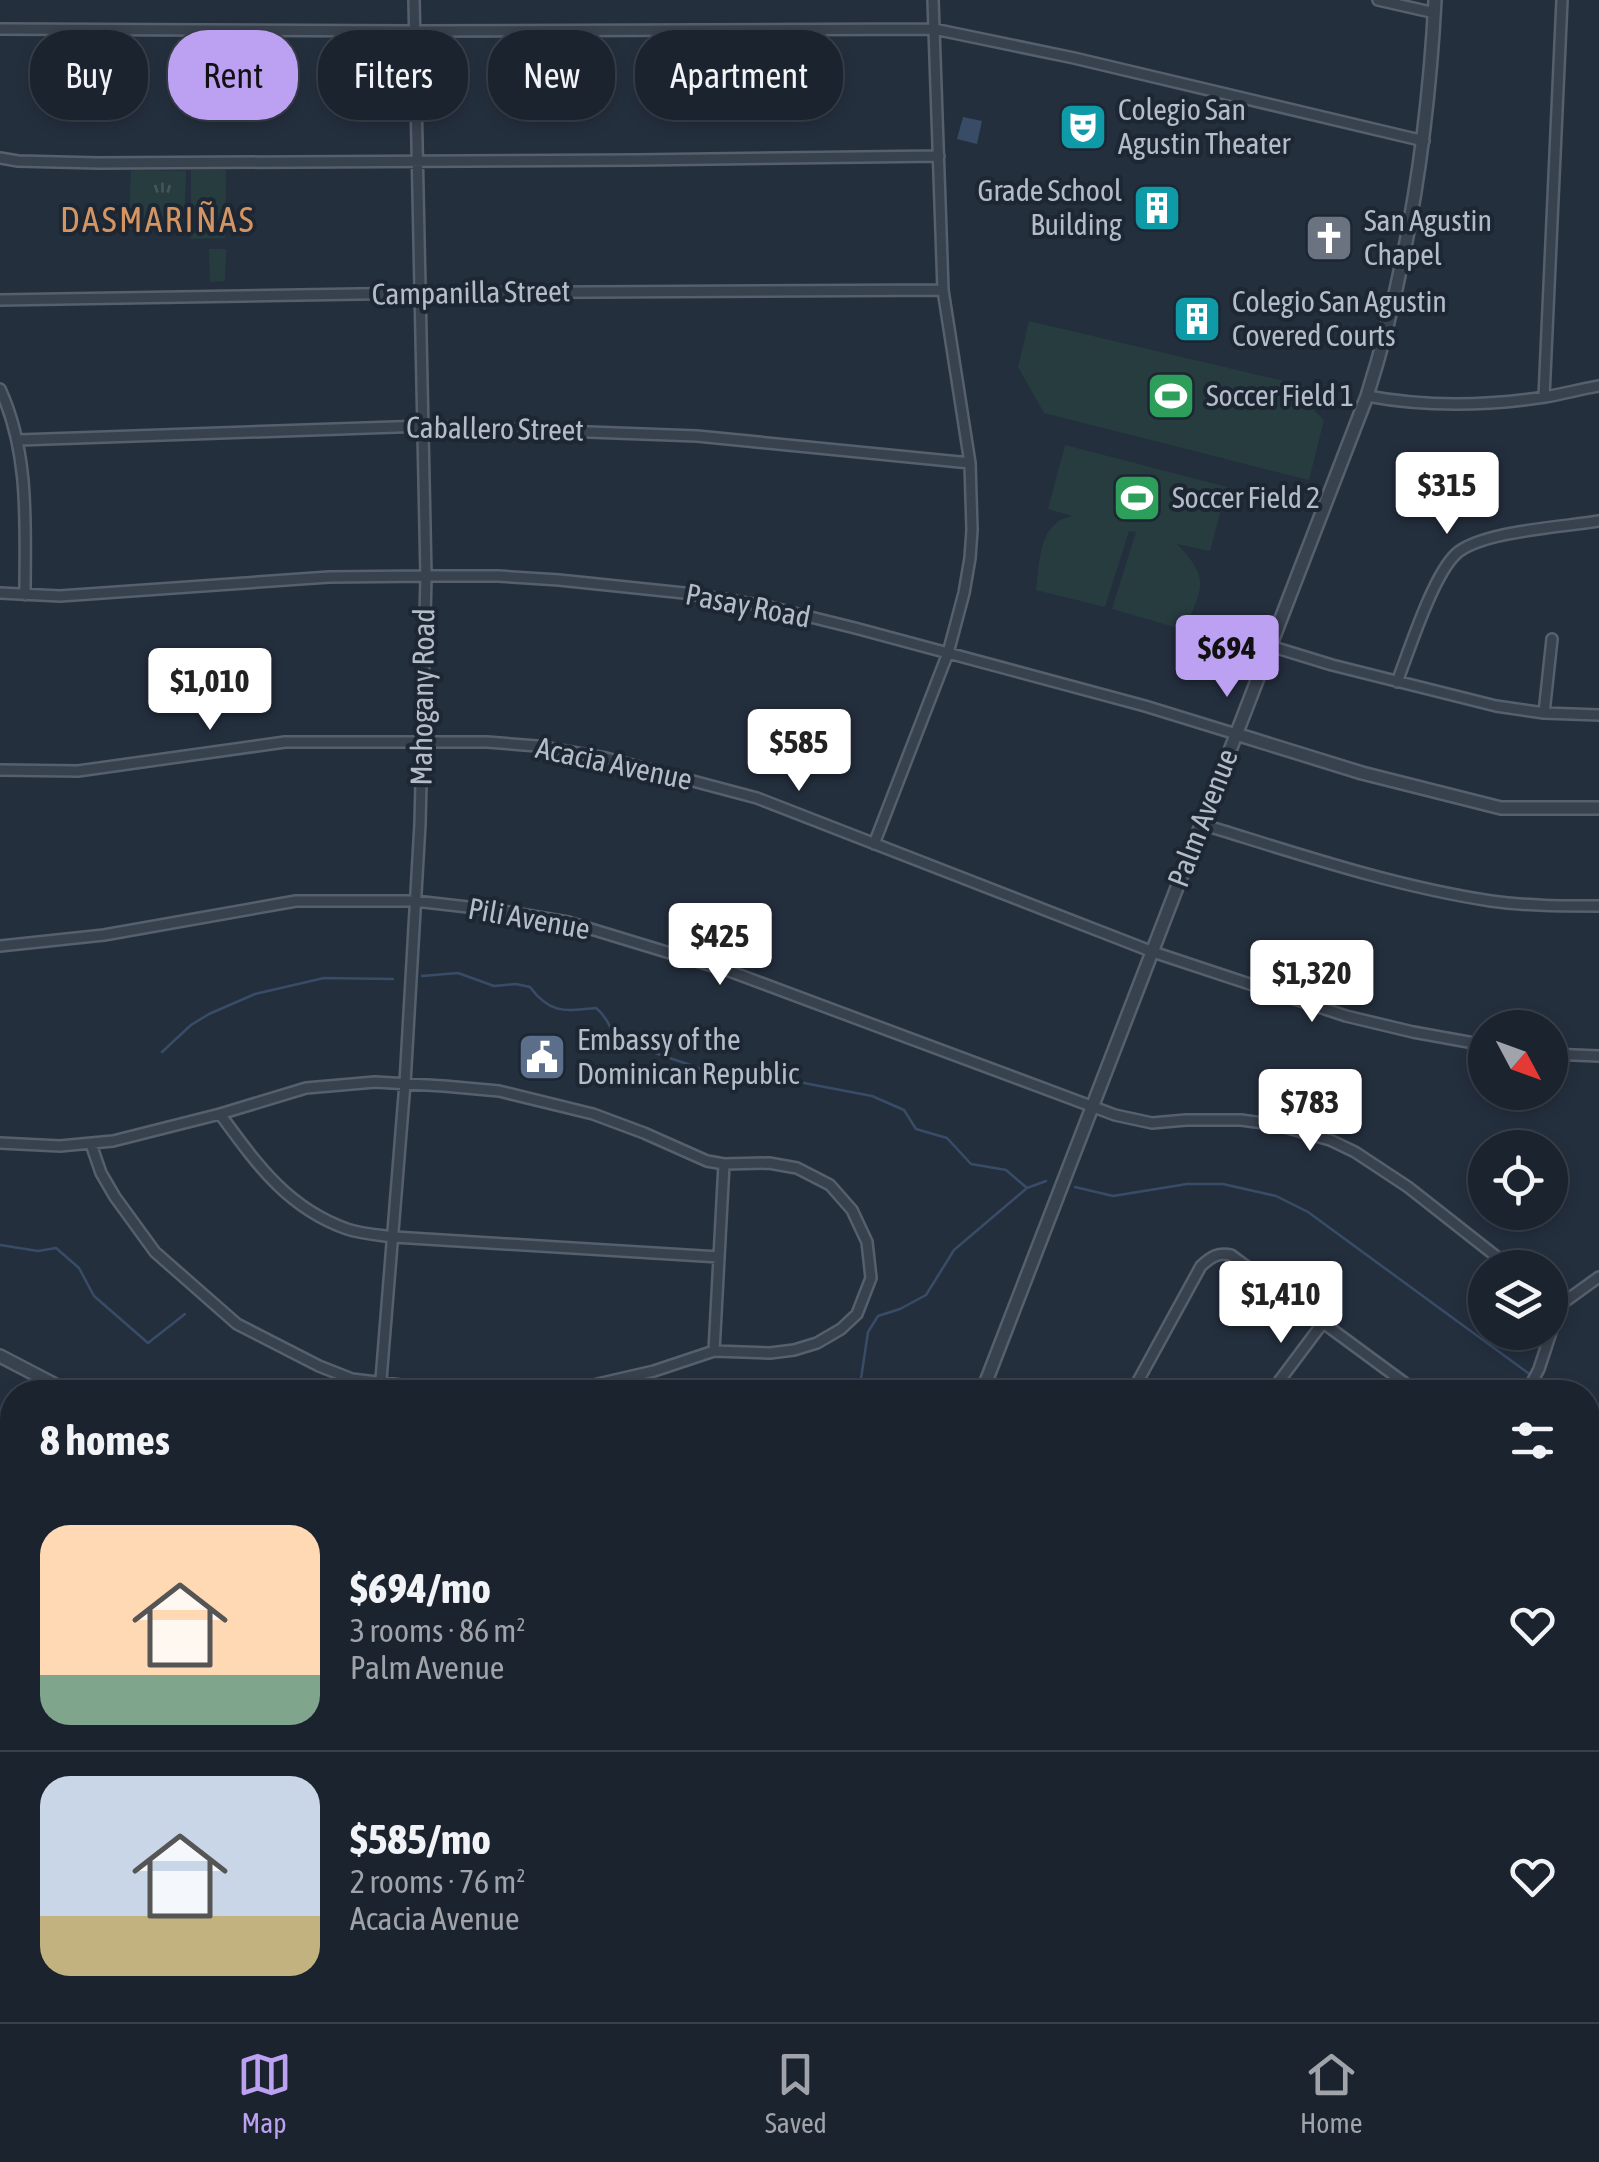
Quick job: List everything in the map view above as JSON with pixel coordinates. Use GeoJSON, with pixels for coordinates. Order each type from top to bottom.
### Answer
{"type":"FeatureCollection","features":[{"type":"Feature","properties":{"kind":"street","name":"Mahogany Road"},"geometry":{"type":"LineString","coordinates":[[414,0],[415,30]]}},
{"type":"Feature","properties":{"kind":"street"},"geometry":{"type":"LineString","coordinates":[[874,844],[948,654],[964,593],[972,530],[970,463],[943,290],[933,0]]}},
{"type":"Feature","properties":{"kind":"street"},"geometry":{"type":"LineString","coordinates":[[1378,0],[1435,7]]}},
{"type":"Feature","properties":{"kind":"street"},"geometry":{"type":"LineString","coordinates":[[1544,397],[1562,0]]}},
{"type":"Feature","properties":{"kind":"street","name":"Palm Avenue"},"geometry":{"type":"LineString","coordinates":[[990,1380],[1091,1106],[1367,396],[1409,236],[1424,141],[1435,7]]}},
{"type":"Feature","properties":{"kind":"street"},"geometry":{"type":"LineString","coordinates":[[0,29],[318,31]]}},
{"type":"Feature","properties":{"kind":"street"},"geometry":{"type":"LineString","coordinates":[[468,31],[934,29],[1424,141]]}},
{"type":"Feature","properties":{"kind":"street","name":"Mahogany Road"},"geometry":{"type":"LineString","coordinates":[[381,1380],[406,1084],[420,824],[426,576],[417,120]]}},
{"type":"Feature","properties":{"kind":"street"},"geometry":{"type":"LineString","coordinates":[[0,158],[18,162],[98,163],[939,156]]}},
{"type":"Feature","properties":{"kind":"street","name":"Campanilla Street"},"geometry":{"type":"LineString","coordinates":[[0,300],[943,290]]}},
{"type":"Feature","properties":{"kind":"street"},"geometry":{"type":"LineString","coordinates":[[1367,396],[1432,405],[1544,397],[1599,386]]}},
{"type":"Feature","properties":{"kind":"street"},"geometry":{"type":"LineString","coordinates":[[0,390],[19,440],[24,490],[25,595]]}},
{"type":"Feature","properties":{"kind":"street","name":"Caballero Street"},"geometry":{"type":"LineString","coordinates":[[19,440],[424,426],[697,436],[970,463]]}},
{"type":"Feature","properties":{"kind":"street"},"geometry":{"type":"LineString","coordinates":[[1397,682],[1439,577],[1456,554],[1474,542],[1599,522]]}},
{"type":"Feature","properties":{"kind":"street","name":"Pasay Road"},"geometry":{"type":"LineString","coordinates":[[0,593],[118,594],[344,576],[559,580],[684,593],[766,606],[1145,706],[1362,773],[1474,800],[1510,807],[1599,808]]}},
{"type":"Feature","properties":{"kind":"street"},"geometry":{"type":"LineString","coordinates":[[1544,713],[1552,640]]}},
{"type":"Feature","properties":{"kind":"street"},"geometry":{"type":"LineString","coordinates":[[1270,646],[1496,706],[1599,715]]}},
{"type":"Feature","properties":{"kind":"street","name":"Acacia Avenue"},"geometry":{"type":"LineString","coordinates":[[0,770],[78,772],[285,742],[420,741],[538,746],[606,758],[757,798],[1152,952],[1346,1016],[1468,1042]]}},
{"type":"Feature","properties":{"kind":"street"},"geometry":{"type":"LineString","coordinates":[[1200,824],[1432,890],[1494,902],[1599,906]]}},
{"type":"Feature","properties":{"kind":"street","name":"Pili Avenue"},"geometry":{"type":"LineString","coordinates":[[0,946],[104,934],[296,900],[415,900],[568,922],[748,978],[1142,1122],[1241,1120],[1330,1140],[1408,1188],[1488,1250]]}},
{"type":"Feature","properties":{"kind":"street"},"geometry":{"type":"LineString","coordinates":[[1568,1055],[1599,1056]]}},
{"type":"Feature","properties":{"kind":"street"},"geometry":{"type":"LineString","coordinates":[[0,1143],[91,1144],[220,1114],[306,1088],[375,1082],[406,1084],[499,1091],[553,1103],[644,1132],[707,1161],[797,1168],[818,1177],[843,1198],[867,1242],[871,1278],[857,1314],[841,1329],[794,1350],[714,1350],[615,1380]]}},
{"type":"Feature","properties":{"kind":"street"},"geometry":{"type":"LineString","coordinates":[[220,1114],[258,1166],[297,1203],[350,1230],[394,1237],[719,1257]]}},
{"type":"Feature","properties":{"kind":"street"},"geometry":{"type":"LineString","coordinates":[[91,1144],[115,1197],[155,1252],[237,1324],[355,1380]]}},
{"type":"Feature","properties":{"kind":"street"},"geometry":{"type":"LineString","coordinates":[[714,1350],[724,1164]]}},
{"type":"Feature","properties":{"kind":"street"},"geometry":{"type":"LineString","coordinates":[[1139,1380],[1201,1266],[1212,1256],[1224,1253],[1399,1380]]}},
{"type":"Feature","properties":{"kind":"street"},"geometry":{"type":"LineString","coordinates":[[1568,1299],[1599,1277]]}},
{"type":"Feature","properties":{"kind":"street"},"geometry":{"type":"LineString","coordinates":[[1280,1380],[1322,1324]]}},
{"type":"Feature","properties":{"kind":"street"},"geometry":{"type":"LineString","coordinates":[[1534,1380],[1545,1350]]}},
{"type":"Feature","properties":{"kind":"street"},"geometry":{"type":"LineString","coordinates":[[0,1356],[46,1380]]}},
{"type":"Feature","properties":{"kind":"green space"},"geometry":{"type":"Polygon","coordinates":[[[131,170],[186,171],[184,227],[129,229],[131,170]]]}},
{"type":"Feature","properties":{"kind":"green space"},"geometry":{"type":"Polygon","coordinates":[[[191,170],[226,170],[225,238],[191,239],[191,170]]]}},
{"type":"Feature","properties":{"kind":"green space"},"geometry":{"type":"Polygon","coordinates":[[[209,249],[226,249],[225,281],[210,282],[209,249]]]}},
{"type":"Feature","properties":{"kind":"green space","name":"Soccer Field 1"},"geometry":{"type":"Polygon","coordinates":[[[1029,321],[1305,386],[1310,406],[1324,420],[1309,480],[1044,413],[1018,367],[1029,321]]]}},
{"type":"Feature","properties":{"kind":"green space"},"geometry":{"type":"Polygon","coordinates":[[[1065,445],[1227,487],[1210,551],[1177,544],[1195,567],[1200,585],[1185,630],[1112,609],[1136,532],[1129,531],[1105,607],[1036,590],[1047,535],[1053,526],[1072,516],[1048,509],[1065,445]]]}},
{"type":"Feature","properties":{"kind":"water"},"geometry":{"type":"Polygon","coordinates":[[[963,117],[982,121],[977,144],[957,139],[963,117]]]}},
{"type":"Feature","properties":{"kind":"waterway"},"geometry":{"type":"LineString","coordinates":[[422,976],[458,973],[494,986],[530,987],[544,1002],[558,1009],[596,1008],[620,1042],[642,1038],[650,1041],[655,1053],[722,1079],[783,1079],[872,1096],[904,1110],[916,1129],[947,1138],[971,1164],[1006,1170],[1027,1188]]}},
{"type":"Feature","properties":{"kind":"waterway"},"geometry":{"type":"LineString","coordinates":[[162,1052],[191,1025],[255,994],[324,978],[393,979]]}},
{"type":"Feature","properties":{"kind":"waterway"},"geometry":{"type":"LineString","coordinates":[[861,1380],[868,1332],[878,1316],[926,1295],[954,1250],[1027,1188],[1046,1181]]}},
{"type":"Feature","properties":{"kind":"waterway"},"geometry":{"type":"LineString","coordinates":[[1075,1187],[1113,1196],[1187,1184],[1223,1184],[1276,1196],[1308,1212],[1528,1373]]}},
{"type":"Feature","properties":{"kind":"waterway"},"geometry":{"type":"LineString","coordinates":[[0,1245],[38,1251],[56,1248],[79,1268],[94,1296],[148,1343],[185,1314]]}},
{"type":"Feature","properties":{"kind":"place","name":"Colegio San Agustin Theater"},"geometry":{"type":"Point","coordinates":[1083,127]}},
{"type":"Feature","properties":{"kind":"place","name":"Grade School Building"},"geometry":{"type":"Point","coordinates":[1157,208]}},
{"type":"Feature","properties":{"kind":"place","name":"San Agustin Chapel"},"geometry":{"type":"Point","coordinates":[1329,238]}},
{"type":"Feature","properties":{"kind":"place","name":"Colegio San Agustin Covered Courts"},"geometry":{"type":"Point","coordinates":[1197,319]}},
{"type":"Feature","properties":{"kind":"place","name":"Soccer Field 1"},"geometry":{"type":"Point","coordinates":[1171,396]}},
{"type":"Feature","properties":{"kind":"place","name":"Soccer Field 2"},"geometry":{"type":"Point","coordinates":[1137,498]}},
{"type":"Feature","properties":{"kind":"place","name":"Embassy of the Dominican Republic"},"geometry":{"type":"Point","coordinates":[542,1057]}},
{"type":"Feature","properties":{"kind":"district","name":"DASMARIÑAS"},"geometry":{"type":"Point","coordinates":[158,220]}}]}
